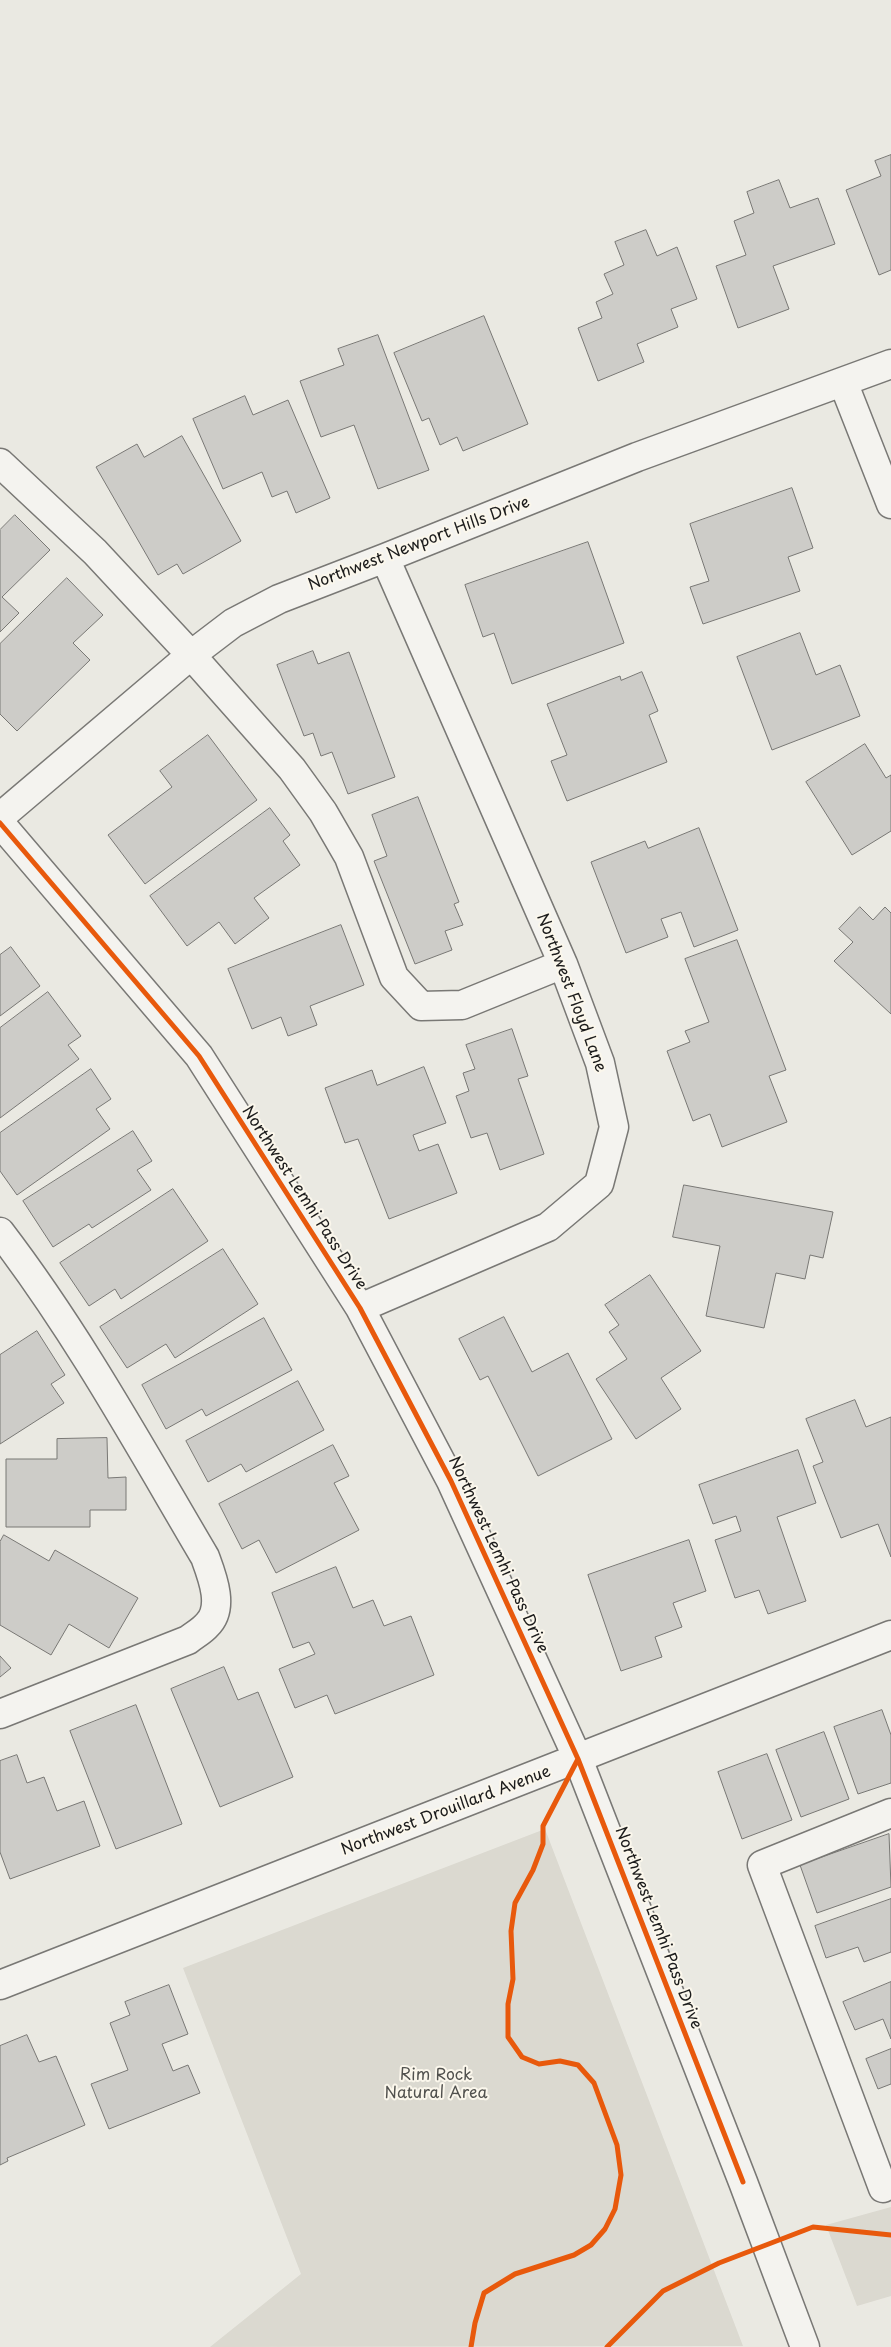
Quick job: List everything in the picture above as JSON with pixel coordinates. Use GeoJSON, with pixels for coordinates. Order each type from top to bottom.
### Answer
{"type":"FeatureCollection","features":[{"type":"Feature","properties":{"kind":"street","name":"Northwest Newport Hills Drive"},"geometry":{"type":"LineString","coordinates":[[0,817],[191,655],[233,623],[279,599],[637,457],[891,364]]}},
{"type":"Feature","properties":{"kind":"street"},"geometry":{"type":"LineString","coordinates":[[843,382],[891,504]]}},
{"type":"Feature","properties":{"kind":"street"},"geometry":{"type":"LineString","coordinates":[[0,463],[95,552],[191,655],[292,769],[323,812],[349,857],[394,977],[421,1006],[462,1005],[562,964]]}},
{"type":"Feature","properties":{"kind":"street","name":"Northwest Floyd Lane"},"geometry":{"type":"LineString","coordinates":[[360,1308],[548,1227],[599,1184],[614,1127],[600,1063],[562,964],[385,558]]}},
{"type":"Feature","properties":{"kind":"street","name":"Northwest Lemhi Pass Drive"},"geometry":{"type":"LineString","coordinates":[[0,823],[199,1056],[360,1308],[451,1481],[578,1759],[744,2182],[805,2347]]}},
{"type":"Feature","properties":{"kind":"street"},"geometry":{"type":"LineString","coordinates":[[0,1232],[22,1261],[117,1407],[200,1549],[213,1580],[216,1603],[209,1624],[188,1640],[0,1714]]}},
{"type":"Feature","properties":{"kind":"street","name":"Northwest Drouillard Avenue"},"geometry":{"type":"LineString","coordinates":[[0,1984],[891,1635]]}},
{"type":"Feature","properties":{"kind":"street"},"geometry":{"type":"LineString","coordinates":[[883,2188],[762,1865],[891,1813]]}},
{"type":"Feature","properties":{"kind":"green space","name":"Rim Rock Natural Area"},"geometry":{"type":"Polygon","coordinates":[[[545,1829],[743,2346],[210,2347],[301,2274],[183,1968],[545,1829]]]}},
{"type":"Feature","properties":{"kind":"green space"},"geometry":{"type":"Polygon","coordinates":[[[891,2207],[891,2296],[857,2306],[826,2225],[891,2207]]]}},
{"type":"Feature","properties":{"kind":"building"},"geometry":{"type":"Polygon","coordinates":[[[891,155],[891,270],[879,275],[846,190],[881,176],[875,161],[891,155]]]}},
{"type":"Feature","properties":{"kind":"building"},"geometry":{"type":"Polygon","coordinates":[[[779,180],[790,208],[818,198],[835,244],[773,266],[789,309],[738,328],[716,266],[746,255],[734,221],[754,213],[747,192],[779,180]]]}},
{"type":"Feature","properties":{"kind":"building"},"geometry":{"type":"Polygon","coordinates":[[[646,230],[657,256],[677,247],[697,299],[671,309],[678,327],[637,344],[644,362],[598,381],[578,328],[602,318],[596,302],[613,294],[604,274],[624,265],[615,242],[646,230]]]}},
{"type":"Feature","properties":{"kind":"building"},"geometry":{"type":"Polygon","coordinates":[[[484,316],[528,424],[463,451],[457,437],[440,445],[429,418],[422,421],[394,353],[484,316]]]}},
{"type":"Feature","properties":{"kind":"building"},"geometry":{"type":"Polygon","coordinates":[[[378,335],[429,470],[378,489],[354,425],[321,437],[300,381],[344,365],[338,349],[378,335]]]}},
{"type":"Feature","properties":{"kind":"building"},"geometry":{"type":"Polygon","coordinates":[[[245,396],[253,415],[288,400],[330,498],[296,513],[287,491],[272,497],[262,472],[223,489],[193,419],[245,396]]]}},
{"type":"Feature","properties":{"kind":"building"},"geometry":{"type":"Polygon","coordinates":[[[182,436],[241,541],[183,574],[177,564],[158,575],[96,467],[137,444],[144,457],[182,436]]]}},
{"type":"Feature","properties":{"kind":"building"},"geometry":{"type":"Polygon","coordinates":[[[792,488],[813,548],[788,557],[800,591],[703,624],[690,587],[709,581],[690,524],[792,488]]]}},
{"type":"Feature","properties":{"kind":"building"},"geometry":{"type":"Polygon","coordinates":[[[15,515],[50,550],[2,597],[19,613],[0,632],[0,530],[15,515]]]}},
{"type":"Feature","properties":{"kind":"building"},"geometry":{"type":"Polygon","coordinates":[[[588,542],[624,643],[512,684],[494,633],[483,637],[465,585],[588,542]]]}},
{"type":"Feature","properties":{"kind":"building"},"geometry":{"type":"Polygon","coordinates":[[[67,578],[103,615],[73,643],[90,660],[17,731],[0,714],[0,644],[67,578]]]}},
{"type":"Feature","properties":{"kind":"building"},"geometry":{"type":"Polygon","coordinates":[[[800,633],[816,675],[840,665],[860,716],[772,750],[737,657],[800,633]]]}},
{"type":"Feature","properties":{"kind":"building"},"geometry":{"type":"Polygon","coordinates":[[[313,651],[318,664],[349,652],[395,777],[348,794],[332,752],[321,756],[313,733],[304,736],[277,665],[313,651]]]}},
{"type":"Feature","properties":{"kind":"building"},"geometry":{"type":"Polygon","coordinates":[[[642,672],[658,711],[649,715],[667,762],[567,801],[551,761],[567,755],[547,704],[620,676],[621,680],[642,672]]]}},
{"type":"Feature","properties":{"kind":"building"},"geometry":{"type":"Polygon","coordinates":[[[208,735],[257,800],[145,884],[108,835],[172,787],[160,771],[208,735]]]}},
{"type":"Feature","properties":{"kind":"building"},"geometry":{"type":"Polygon","coordinates":[[[865,744],[886,778],[891,775],[891,831],[852,855],[806,782],[865,744]]]}},
{"type":"Feature","properties":{"kind":"building"},"geometry":{"type":"Polygon","coordinates":[[[418,797],[459,902],[454,904],[463,925],[445,931],[452,950],[415,964],[374,861],[387,856],[372,815],[418,797]]]}},
{"type":"Feature","properties":{"kind":"building"},"geometry":{"type":"Polygon","coordinates":[[[270,808],[290,835],[283,841],[300,865],[254,898],[269,918],[235,944],[219,922],[187,946],[150,896],[270,808]]]}},
{"type":"Feature","properties":{"kind":"building"},"geometry":{"type":"Polygon","coordinates":[[[699,828],[738,930],[694,947],[681,912],[661,919],[668,937],[626,953],[591,862],[645,841],[648,848],[699,828]]]}},
{"type":"Feature","properties":{"kind":"building"},"geometry":{"type":"Polygon","coordinates":[[[860,907],[873,920],[885,907],[891,913],[891,1014],[834,961],[853,942],[839,929],[860,907]]]}},
{"type":"Feature","properties":{"kind":"building"},"geometry":{"type":"Polygon","coordinates":[[[341,925],[364,985],[310,1006],[317,1025],[288,1036],[281,1017],[252,1029],[228,969],[341,925]]]}},
{"type":"Feature","properties":{"kind":"building"},"geometry":{"type":"Polygon","coordinates":[[[737,940],[786,1070],[769,1076],[787,1122],[722,1147],[710,1114],[693,1121],[667,1051],[690,1042],[685,1031],[709,1022],[685,959],[737,940]]]}},
{"type":"Feature","properties":{"kind":"building"},"geometry":{"type":"Polygon","coordinates":[[[11,947],[40,986],[0,1016],[0,955],[11,947]]]}},
{"type":"Feature","properties":{"kind":"building"},"geometry":{"type":"Polygon","coordinates":[[[48,992],[81,1036],[68,1045],[79,1059],[0,1118],[0,1028],[48,992]]]}},
{"type":"Feature","properties":{"kind":"building"},"geometry":{"type":"Polygon","coordinates":[[[512,1029],[528,1076],[518,1079],[544,1154],[500,1170],[487,1133],[471,1138],[456,1096],[469,1091],[463,1073],[475,1069],[466,1045],[512,1029]]]}},
{"type":"Feature","properties":{"kind":"building"},"geometry":{"type":"Polygon","coordinates":[[[424,1067],[446,1123],[413,1135],[419,1151],[438,1144],[457,1193],[389,1219],[358,1139],[345,1143],[325,1088],[372,1070],[377,1085],[424,1067]]]}},
{"type":"Feature","properties":{"kind":"building"},"geometry":{"type":"Polygon","coordinates":[[[91,1069],[111,1099],[96,1109],[110,1129],[17,1195],[0,1171],[0,1133],[91,1069]]]}},
{"type":"Feature","properties":{"kind":"building"},"geometry":{"type":"Polygon","coordinates":[[[133,1131],[152,1161],[137,1170],[151,1190],[92,1228],[89,1224],[53,1247],[23,1201],[133,1131]]]}},
{"type":"Feature","properties":{"kind":"building"},"geometry":{"type":"Polygon","coordinates":[[[684,1185],[833,1212],[823,1258],[810,1255],[805,1279],[776,1273],[764,1328],[706,1316],[720,1246],[673,1237],[684,1185]]]}},
{"type":"Feature","properties":{"kind":"building"},"geometry":{"type":"Polygon","coordinates":[[[173,1189],[208,1241],[121,1299],[115,1289],[89,1306],[60,1263],[173,1189]]]}},
{"type":"Feature","properties":{"kind":"building"},"geometry":{"type":"Polygon","coordinates":[[[223,1249],[258,1304],[175,1358],[166,1344],[127,1368],[100,1327],[223,1249]]]}},
{"type":"Feature","properties":{"kind":"building"},"geometry":{"type":"Polygon","coordinates":[[[650,1275],[701,1351],[661,1378],[681,1409],[636,1439],[596,1379],[627,1359],[609,1332],[619,1325],[605,1305],[650,1275]]]}},
{"type":"Feature","properties":{"kind":"building"},"geometry":{"type":"Polygon","coordinates":[[[504,1317],[532,1372],[568,1353],[612,1439],[538,1476],[488,1376],[480,1380],[459,1339],[504,1317]]]}},
{"type":"Feature","properties":{"kind":"building"},"geometry":{"type":"Polygon","coordinates":[[[264,1318],[292,1370],[206,1416],[202,1409],[166,1429],[142,1385],[264,1318]]]}},
{"type":"Feature","properties":{"kind":"building"},"geometry":{"type":"Polygon","coordinates":[[[37,1331],[65,1375],[51,1384],[64,1403],[0,1444],[0,1355],[37,1331]]]}},
{"type":"Feature","properties":{"kind":"building"},"geometry":{"type":"Polygon","coordinates":[[[298,1381],[324,1430],[246,1472],[241,1464],[208,1482],[186,1441],[298,1381]]]}},
{"type":"Feature","properties":{"kind":"building"},"geometry":{"type":"Polygon","coordinates":[[[855,1400],[866,1427],[891,1417],[891,1557],[878,1524],[841,1538],[813,1466],[823,1462],[806,1419],[855,1400]]]}},
{"type":"Feature","properties":{"kind":"building"},"geometry":{"type":"Polygon","coordinates":[[[107,1438],[108,1478],[126,1477],[126,1510],[90,1510],[90,1527],[6,1527],[6,1459],[57,1459],[57,1439],[107,1438]]]}},
{"type":"Feature","properties":{"kind":"building"},"geometry":{"type":"Polygon","coordinates":[[[333,1445],[349,1476],[334,1483],[359,1530],[276,1573],[259,1540],[242,1549],[219,1504],[333,1445]]]}},
{"type":"Feature","properties":{"kind":"building"},"geometry":{"type":"Polygon","coordinates":[[[798,1450],[816,1503],[777,1517],[806,1601],[768,1614],[759,1590],[735,1598],[715,1540],[741,1531],[736,1516],[713,1524],[699,1485],[798,1450]]]}},
{"type":"Feature","properties":{"kind":"building"},"geometry":{"type":"Polygon","coordinates":[[[4,1535],[49,1561],[55,1550],[138,1598],[109,1648],[69,1624],[51,1655],[0,1625],[0,1542],[4,1535]]]}},
{"type":"Feature","properties":{"kind":"building"},"geometry":{"type":"Polygon","coordinates":[[[689,1540],[706,1591],[673,1603],[682,1627],[655,1637],[662,1657],[621,1671],[588,1575],[689,1540]]]}},
{"type":"Feature","properties":{"kind":"building"},"geometry":{"type":"Polygon","coordinates":[[[336,1567],[353,1608],[373,1600],[384,1626],[411,1616],[434,1675],[335,1714],[327,1695],[295,1708],[279,1669],[315,1654],[309,1642],[293,1648],[272,1593],[336,1567]]]}},
{"type":"Feature","properties":{"kind":"building"},"geometry":{"type":"Polygon","coordinates":[[[0,1656],[11,1668],[0,1677],[0,1656]]]}},
{"type":"Feature","properties":{"kind":"building"},"geometry":{"type":"Polygon","coordinates":[[[224,1667],[238,1700],[258,1692],[293,1777],[220,1807],[171,1689],[224,1667]]]}},
{"type":"Feature","properties":{"kind":"building"},"geometry":{"type":"Polygon","coordinates":[[[136,1705],[182,1824],[116,1849],[70,1731],[136,1705]]]}},
{"type":"Feature","properties":{"kind":"building"},"geometry":{"type":"Polygon","coordinates":[[[882,1710],[891,1735],[891,1783],[858,1794],[834,1727],[882,1710]]]}},
{"type":"Feature","properties":{"kind":"building"},"geometry":{"type":"Polygon","coordinates":[[[824,1732],[849,1799],[801,1817],[776,1750],[824,1732]]]}},
{"type":"Feature","properties":{"kind":"building"},"geometry":{"type":"Polygon","coordinates":[[[767,1754],[792,1820],[742,1839],[718,1772],[767,1754]]]}},
{"type":"Feature","properties":{"kind":"building"},"geometry":{"type":"Polygon","coordinates":[[[17,1755],[27,1783],[44,1777],[57,1811],[84,1801],[100,1846],[10,1879],[0,1852],[0,1761],[17,1755]]]}},
{"type":"Feature","properties":{"kind":"building"},"geometry":{"type":"Polygon","coordinates":[[[889,1834],[891,1887],[817,1913],[800,1865],[889,1834]]]}},
{"type":"Feature","properties":{"kind":"building"},"geometry":{"type":"Polygon","coordinates":[[[891,1899],[891,1952],[864,1962],[858,1947],[826,1958],[815,1926],[891,1899]]]}},
{"type":"Feature","properties":{"kind":"building"},"geometry":{"type":"Polygon","coordinates":[[[891,1982],[891,2039],[883,2019],[855,2030],[843,2002],[891,1982]]]}},
{"type":"Feature","properties":{"kind":"building"},"geometry":{"type":"Polygon","coordinates":[[[169,1985],[188,2034],[162,2044],[173,2071],[188,2065],[200,2093],[109,2129],[91,2084],[128,2070],[110,2023],[130,2015],[125,2002],[169,1985]]]}},
{"type":"Feature","properties":{"kind":"building"},"geometry":{"type":"Polygon","coordinates":[[[27,2035],[39,2062],[56,2056],[85,2125],[7,2158],[8,2161],[0,2165],[0,2046],[27,2035]]]}},
{"type":"Feature","properties":{"kind":"building"},"geometry":{"type":"Polygon","coordinates":[[[891,2049],[891,2084],[878,2089],[866,2059],[891,2049]]]}},
{"type":"Feature","properties":{"kind":"cycle path"},"geometry":{"type":"LineString","coordinates":[[0,823],[199,1056],[360,1308],[451,1481],[578,1759],[743,2182]]}},
{"type":"Feature","properties":{"kind":"cycle path"},"geometry":{"type":"LineString","coordinates":[[471,2347],[475,2323],[484,2293],[515,2274],[574,2255],[591,2245],[605,2229],[615,2209],[621,2175],[617,2145],[594,2083],[578,2065],[560,2061],[539,2064],[522,2057],[508,2037],[508,2004],[513,1979],[511,1931],[515,1903],[533,1870],[543,1844],[543,1826],[578,1759]]}},
{"type":"Feature","properties":{"kind":"cycle path"},"geometry":{"type":"LineString","coordinates":[[607,2347],[663,2291],[719,2263],[813,2227],[891,2235]]}}]}
